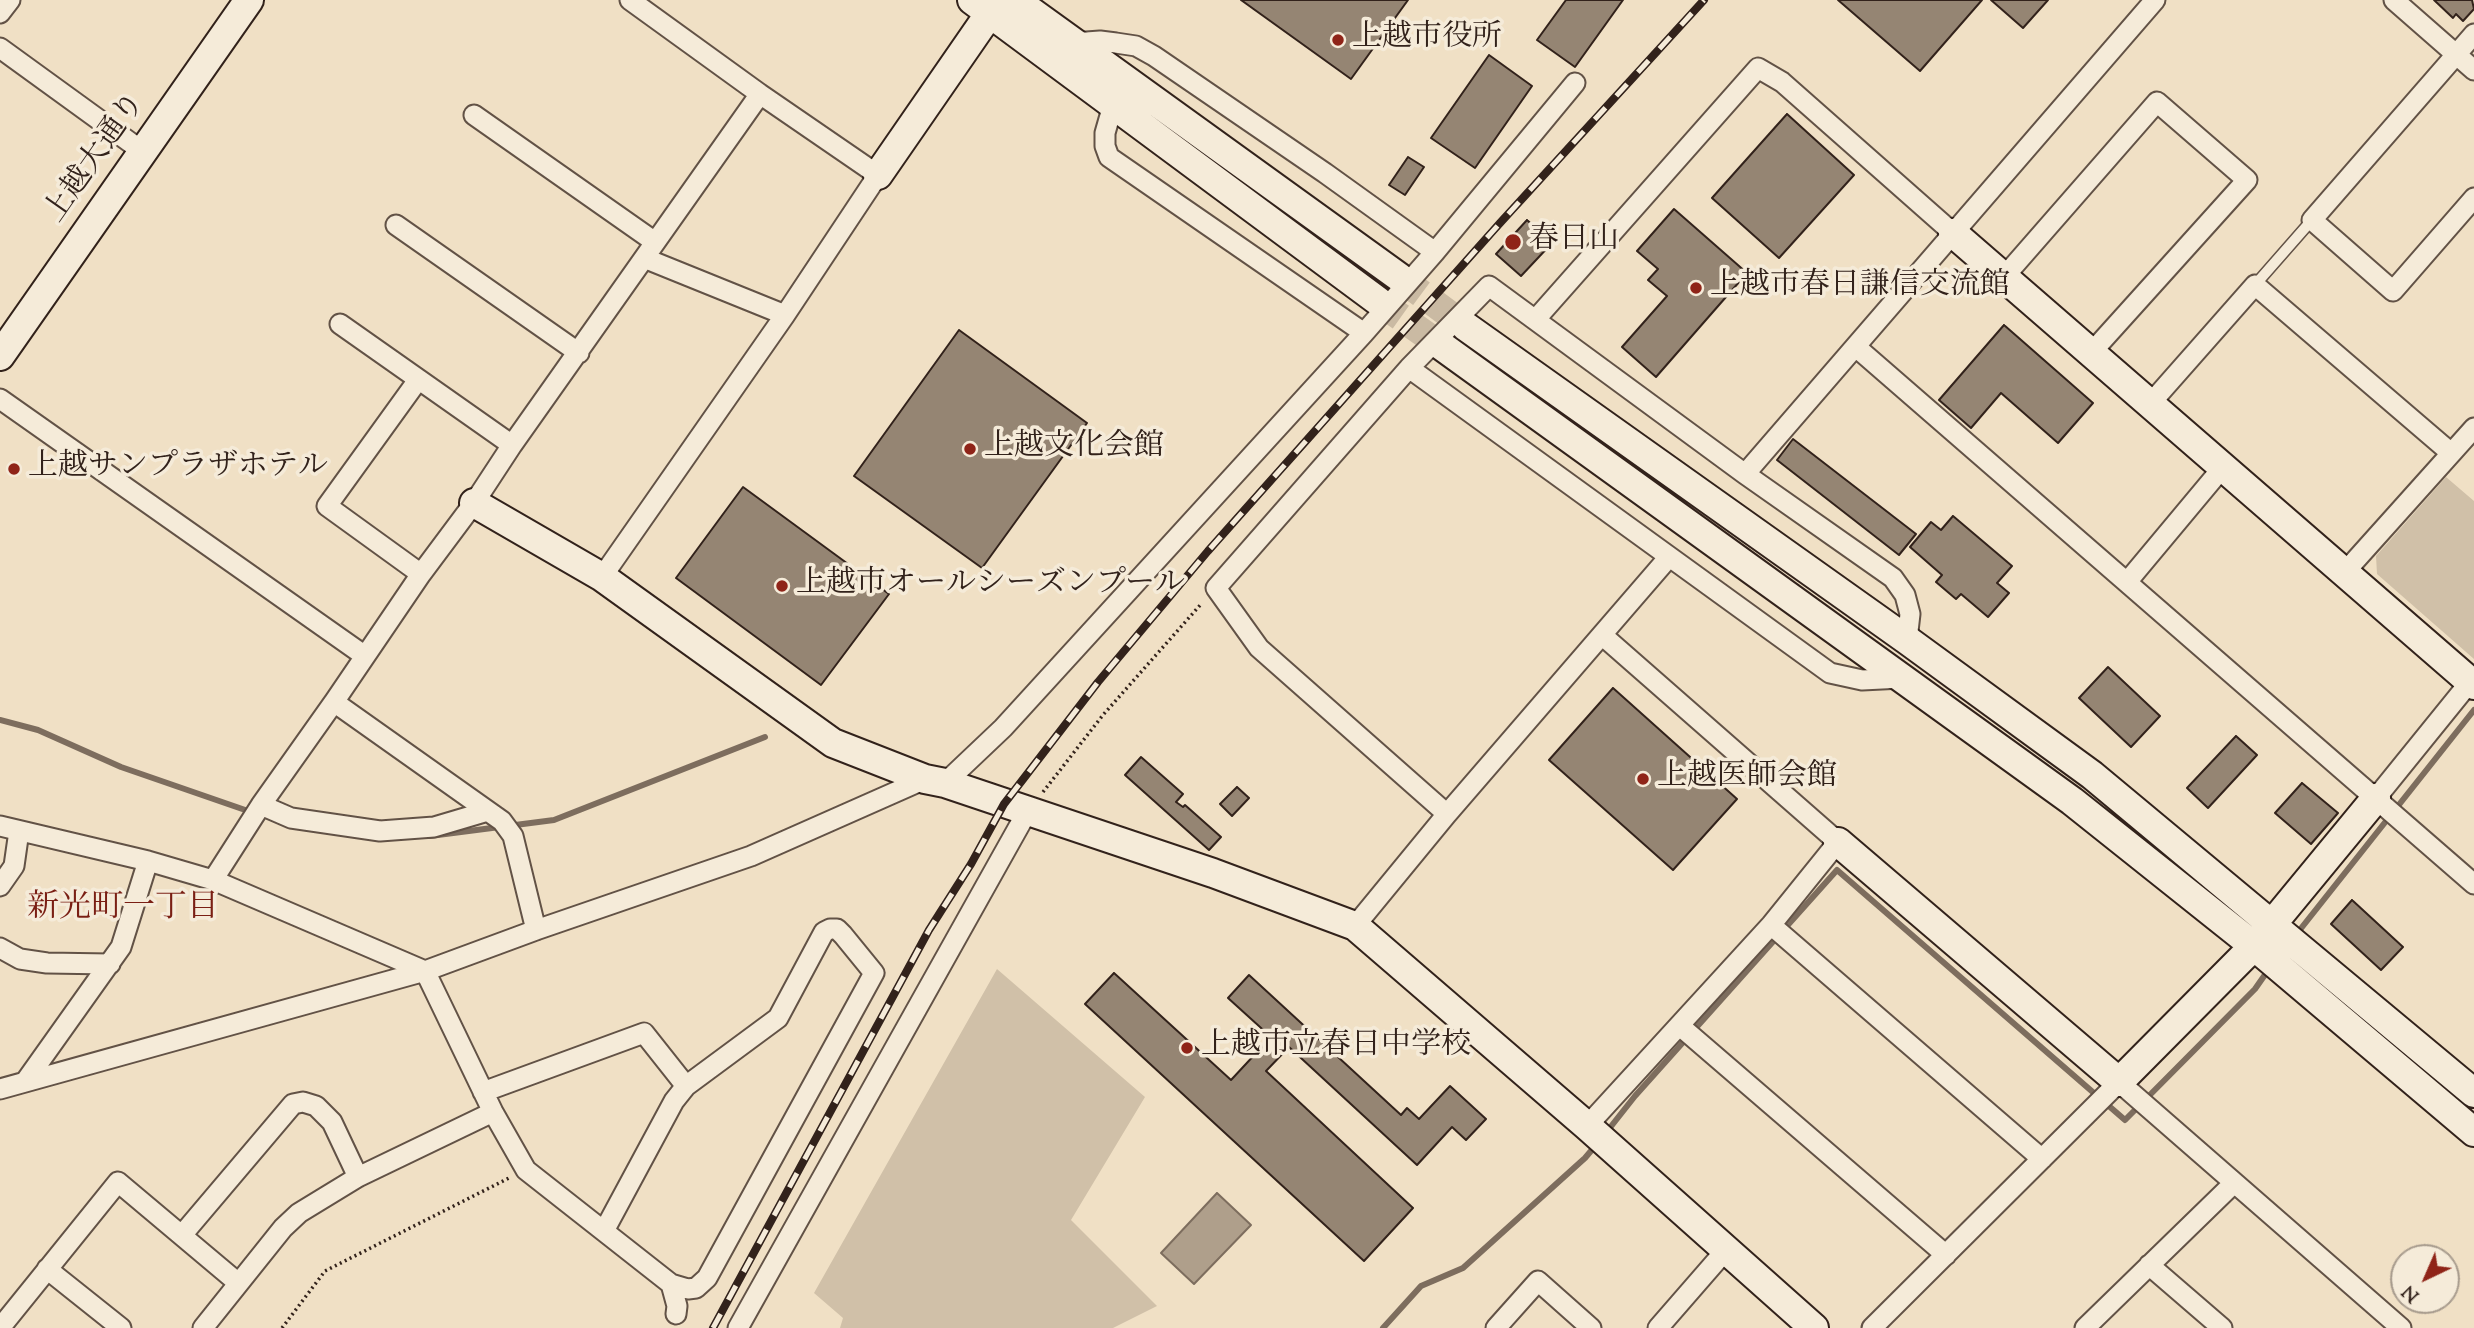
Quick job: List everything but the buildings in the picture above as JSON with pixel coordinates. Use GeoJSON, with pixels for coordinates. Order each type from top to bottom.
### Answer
{"type":"FeatureCollection","features":[{"type":"Feature","properties":{"kind":"street"},"geometry":{"type":"LineString","coordinates":[[0,13],[10,0]]}},
{"type":"Feature","properties":{"kind":"street","name":"上越大通り"},"geometry":{"type":"LineString","coordinates":[[0,356],[249,0]]}},
{"type":"Feature","properties":{"kind":"street"},"geometry":{"type":"LineString","coordinates":[[630,0],[877,175]]}},
{"type":"Feature","properties":{"kind":"street"},"geometry":{"type":"LineString","coordinates":[[1015,0],[1399,277]]}},
{"type":"Feature","properties":{"kind":"street"},"geometry":{"type":"LineString","coordinates":[[1745,474],[2155,0]]}},
{"type":"Feature","properties":{"kind":"street"},"geometry":{"type":"LineString","coordinates":[[2405,3],[2474,70]]}},
{"type":"Feature","properties":{"kind":"street"},"geometry":{"type":"LineString","coordinates":[[602,577],[785,315],[987,4],[1113,105],[1378,301]]}},
{"type":"Feature","properties":{"kind":"street"},"geometry":{"type":"LineString","coordinates":[[2474,34],[2312,220],[2393,291],[2474,198]]}},
{"type":"Feature","properties":{"kind":"street"},"geometry":{"type":"LineString","coordinates":[[1073,43],[1116,43],[1136,47],[1154,56],[1435,252]]}},
{"type":"Feature","properties":{"kind":"street"},"geometry":{"type":"LineString","coordinates":[[0,48],[142,151]]}},
{"type":"Feature","properties":{"kind":"street"},"geometry":{"type":"LineString","coordinates":[[1535,320],[1758,68],[1782,82],[2344,573],[2473,681],[2263,936],[1872,1328]]}},
{"type":"Feature","properties":{"kind":"street"},"geometry":{"type":"LineString","coordinates":[[0,1089],[425,971],[751,856],[935,781],[1003,728],[1364,333],[1575,83]]}},
{"type":"Feature","properties":{"kind":"street"},"geometry":{"type":"LineString","coordinates":[[213,880],[421,574],[474,503],[760,94]]}},
{"type":"Feature","properties":{"kind":"street"},"geometry":{"type":"LineString","coordinates":[[2004,277],[2157,102],[2237,171],[2247,180],[2091,353]]}},
{"type":"Feature","properties":{"kind":"street"},"geometry":{"type":"LineString","coordinates":[[1113,105],[1105,133],[1105,146],[1109,157],[1364,333]]}},
{"type":"Feature","properties":{"kind":"street"},"geometry":{"type":"LineString","coordinates":[[474,115],[650,250],[785,315]]}},
{"type":"Feature","properties":{"kind":"street"},"geometry":{"type":"LineString","coordinates":[[396,225],[579,353]]}},
{"type":"Feature","properties":{"kind":"street"},"geometry":{"type":"LineString","coordinates":[[1447,814],[1259,648],[1216,588],[1409,368],[1489,285],[1745,474],[1893,578],[1905,595],[1910,614],[1907,640]]}},
{"type":"Feature","properties":{"kind":"street"},"geometry":{"type":"LineString","coordinates":[[2150,404],[2255,285],[2451,453]]}},
{"type":"Feature","properties":{"kind":"street"},"geometry":{"type":"LineString","coordinates":[[340,324],[512,445]]}},
{"type":"Feature","properties":{"kind":"street"},"geometry":{"type":"LineString","coordinates":[[1465,326],[2092,775],[2474,1132]]}},
{"type":"Feature","properties":{"kind":"street"},"geometry":{"type":"LineString","coordinates":[[1443,347],[2263,936],[2474,1093]]}},
{"type":"Feature","properties":{"kind":"street"},"geometry":{"type":"LineString","coordinates":[[1856,347],[2474,884]]}},
{"type":"Feature","properties":{"kind":"street"},"geometry":{"type":"LineString","coordinates":[[1409,368],[1830,673],[1862,680],[1902,678]]}},
{"type":"Feature","properties":{"kind":"street"},"geometry":{"type":"LineString","coordinates":[[418,380],[327,506],[421,574]]}},
{"type":"Feature","properties":{"kind":"street"},"geometry":{"type":"LineString","coordinates":[[0,398],[365,656]]}},
{"type":"Feature","properties":{"kind":"street"},"geometry":{"type":"LineString","coordinates":[[2344,573],[2474,428]]}},
{"type":"Feature","properties":{"kind":"street"},"geometry":{"type":"LineString","coordinates":[[2127,582],[2223,467]]}},
{"type":"Feature","properties":{"kind":"street"},"geometry":{"type":"LineString","coordinates":[[474,503],[602,577],[834,743],[935,781],[1213,873],[1355,926],[1587,1126],[1814,1328]]}},
{"type":"Feature","properties":{"kind":"street"},"geometry":{"type":"LineString","coordinates":[[1355,926],[1447,814],[1669,557]]}},
{"type":"Feature","properties":{"kind":"street"},"geometry":{"type":"LineString","coordinates":[[1602,635],[2401,1328]]}},
{"type":"Feature","properties":{"kind":"street"},"geometry":{"type":"LineString","coordinates":[[334,702],[502,821],[513,836],[536,930]]}},
{"type":"Feature","properties":{"kind":"street"},"geometry":{"type":"LineString","coordinates":[[261,806],[291,818],[380,831],[434,827],[488,811]]}},
{"type":"Feature","properties":{"kind":"street"},"geometry":{"type":"LineString","coordinates":[[738,1328],[1027,812]]}},
{"type":"Feature","properties":{"kind":"street"},"geometry":{"type":"LineString","coordinates":[[0,886],[14,866],[10,828],[148,861],[213,880],[425,971],[493,1112],[526,1170],[671,1284],[688,1289],[696,1288],[707,1278],[874,973],[837,929],[824,932],[778,1018],[686,1086],[674,1101],[604,1231]]}},
{"type":"Feature","properties":{"kind":"street"},"geometry":{"type":"LineString","coordinates":[[1587,1126],[1771,925],[1838,842]]}},
{"type":"Feature","properties":{"kind":"street"},"geometry":{"type":"LineString","coordinates":[[25,1082],[121,947],[148,861]]}},
{"type":"Feature","properties":{"kind":"street"},"geometry":{"type":"LineString","coordinates":[[1771,925],[2042,1159]]}},
{"type":"Feature","properties":{"kind":"street"},"geometry":{"type":"LineString","coordinates":[[0,948],[20,959],[47,963],[110,964]]}},
{"type":"Feature","properties":{"kind":"street"},"geometry":{"type":"LineString","coordinates":[[1680,1026],[1946,1255]]}},
{"type":"Feature","properties":{"kind":"street"},"geometry":{"type":"LineString","coordinates":[[483,1092],[643,1033],[686,1086]]}},
{"type":"Feature","properties":{"kind":"street"},"geometry":{"type":"LineString","coordinates":[[182,1235],[293,1104],[303,1102],[316,1106],[332,1122],[358,1178]]}},
{"type":"Feature","properties":{"kind":"street"},"geometry":{"type":"LineString","coordinates":[[202,1328],[283,1228],[299,1213],[358,1178],[493,1112]]}},
{"type":"Feature","properties":{"kind":"street"},"geometry":{"type":"LineString","coordinates":[[0,1328],[118,1182],[237,1283]]}},
{"type":"Feature","properties":{"kind":"street"},"geometry":{"type":"LineString","coordinates":[[2085,1328],[2234,1183]]}},
{"type":"Feature","properties":{"kind":"street"},"geometry":{"type":"LineString","coordinates":[[1658,1328],[1725,1251]]}},
{"type":"Feature","properties":{"kind":"street"},"geometry":{"type":"LineString","coordinates":[[2149,1265],[2222,1328]]}},
{"type":"Feature","properties":{"kind":"street"},"geometry":{"type":"LineString","coordinates":[[47,1269],[121,1328]]}},
{"type":"Feature","properties":{"kind":"street"},"geometry":{"type":"LineString","coordinates":[[1496,1328],[1538,1281],[1591,1328]]}},
{"type":"Feature","properties":{"kind":"street"},"geometry":{"type":"LineString","coordinates":[[671,1284],[677,1306],[676,1314]]}},
{"type":"Feature","properties":{"kind":"lane"},"geometry":{"type":"LineString","coordinates":[[2255,285],[2312,220]]}},
{"type":"Feature","properties":{"kind":"path"},"geometry":{"type":"LineString","coordinates":[[1027,812],[1102,715],[1216,588]]}},
{"type":"Feature","properties":{"kind":"path"},"geometry":{"type":"LineString","coordinates":[[282,1328],[325,1270],[526,1170]]}},
{"type":"Feature","properties":{"kind":"shaded area"},"geometry":{"type":"Polygon","coordinates":[[[2446,477],[2474,501],[2474,659],[2377,574],[2376,556],[2446,477]]]}},
{"type":"Feature","properties":{"kind":"shaded area"},"geometry":{"type":"Polygon","coordinates":[[[997,969],[1145,1097],[1071,1220],[1157,1306],[1113,1328],[840,1328],[843,1318],[814,1293],[997,969]]]}},
{"type":"Feature","properties":{"kind":"shaded area"},"geometry":{"type":"Polygon","coordinates":[[[1217,1193],[1251,1225],[1194,1284],[1161,1253],[1217,1193]]]}},
{"type":"Feature","properties":{"kind":"waterway"},"geometry":{"type":"LineString","coordinates":[[2295,936],[2474,710]]}},
{"type":"Feature","properties":{"kind":"waterway"},"geometry":{"type":"LineString","coordinates":[[0,720],[38,730],[121,767],[251,812]]}},
{"type":"Feature","properties":{"kind":"waterway"},"geometry":{"type":"LineString","coordinates":[[430,836],[554,820],[765,737]]}},
{"type":"Feature","properties":{"kind":"waterway"},"geometry":{"type":"LineString","coordinates":[[1605,1134],[1635,1096],[1837,870],[2125,1120],[2255,989],[2269,969]]}},
{"type":"Feature","properties":{"kind":"waterway"},"geometry":{"type":"LineString","coordinates":[[1383,1328],[1421,1286],[1463,1268],[1596,1145]]}},
{"type":"Feature","properties":{"kind":"tunnel"},"geometry":{"type":"LineString","coordinates":[[1399,277],[1465,326]]}},
{"type":"Feature","properties":{"kind":"tunnel"},"geometry":{"type":"LineString","coordinates":[[1378,301],[1443,347]]}},
{"type":"Feature","properties":{"kind":"railway"},"geometry":{"type":"LineString","coordinates":[[713,1328],[929,930],[971,864],[1004,804],[1098,682],[1208,551],[1500,223],[1704,0]]}},
{"type":"Feature","properties":{"kind":"place","name":"上越市役所"},"geometry":{"type":"Point","coordinates":[1338,40]}},
{"type":"Feature","properties":{"kind":"place","name":"春日山"},"geometry":{"type":"Point","coordinates":[1513,242]}},
{"type":"Feature","properties":{"kind":"place","name":"上越市春日謙信交流館"},"geometry":{"type":"Point","coordinates":[1696,288]}},
{"type":"Feature","properties":{"kind":"place","name":"上越文化会館"},"geometry":{"type":"Point","coordinates":[970,449]}},
{"type":"Feature","properties":{"kind":"place","name":"上越サンプラザホテル"},"geometry":{"type":"Point","coordinates":[14,469]}},
{"type":"Feature","properties":{"kind":"place","name":"上越市オールシーズンプール"},"geometry":{"type":"Point","coordinates":[782,586]}},
{"type":"Feature","properties":{"kind":"place","name":"上越医師会館"},"geometry":{"type":"Point","coordinates":[1643,779]}},
{"type":"Feature","properties":{"kind":"place","name":"上越市立春日中学校"},"geometry":{"type":"Point","coordinates":[1187,1048]}},
{"type":"Feature","properties":{"kind":"district","name":"新光町一丁目"},"geometry":{"type":"Point","coordinates":[123,911]}}]}
